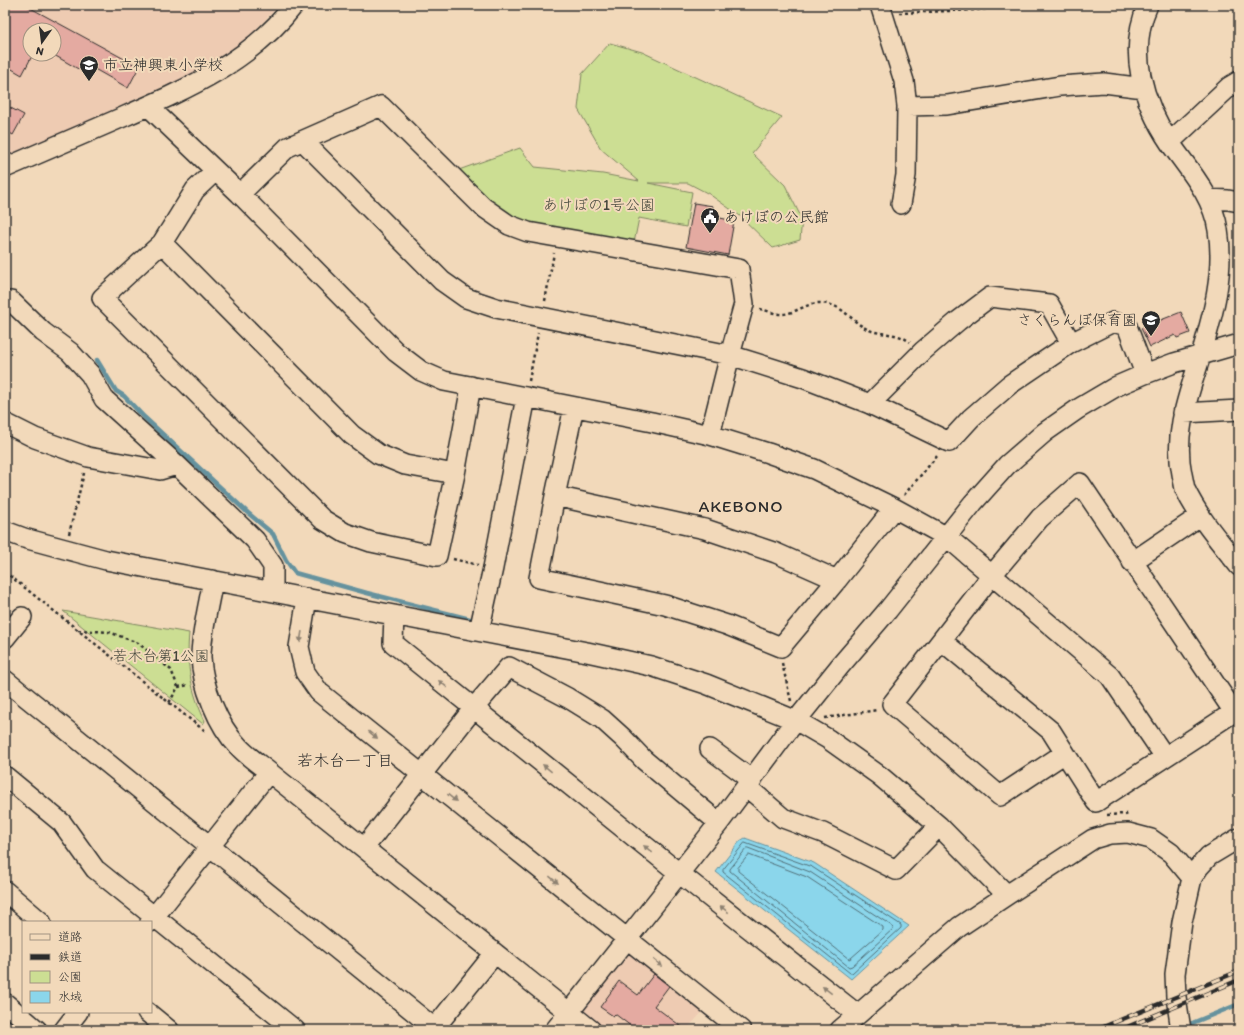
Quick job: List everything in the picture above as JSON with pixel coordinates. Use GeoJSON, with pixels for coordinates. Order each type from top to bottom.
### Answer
{"type":"FeatureCollection","features":[{"type":"Feature","properties":{"kind":"street"},"geometry":{"type":"LineString","coordinates":[[5,168],[148,106],[198,82],[232,63],[260,42],[294,5]]}},
{"type":"Feature","properties":{"kind":"street"},"geometry":{"type":"LineString","coordinates":[[1148,5],[1141,26],[1138,42],[1139,61],[1149,105],[1170,142],[1192,171],[1208,199],[1218,228],[1221,252],[1219,277],[1211,318],[1183,413],[1179,441],[1180,465],[1185,488],[1200,516],[1239,566]]}},
{"type":"Feature","properties":{"kind":"street"},"geometry":{"type":"LineString","coordinates":[[881,9],[904,81],[907,106],[906,175],[901,204]]}},
{"type":"Feature","properties":{"kind":"street"},"geometry":{"type":"LineString","coordinates":[[1170,142],[1229,87],[1239,81]]}},
{"type":"Feature","properties":{"kind":"street"},"geometry":{"type":"LineString","coordinates":[[907,106],[947,105],[1060,86],[1104,82],[1144,88]]}},
{"type":"Feature","properties":{"kind":"street"},"geometry":{"type":"LineString","coordinates":[[148,106],[240,194],[396,352],[421,371],[444,381],[710,435],[814,469],[894,508],[947,537],[1110,676],[1165,757]]}},
{"type":"Feature","properties":{"kind":"street"},"geometry":{"type":"LineString","coordinates":[[240,194],[288,147],[381,106],[483,207],[508,225],[528,232],[739,269],[744,304],[710,435]]}},
{"type":"Feature","properties":{"kind":"street"},"geometry":{"type":"LineString","coordinates":[[303,141],[442,281],[466,298],[496,308],[730,356],[803,378],[870,404],[949,442],[971,418],[1009,384],[1071,343],[1113,322],[1127,326],[1145,374]]}},
{"type":"Feature","properties":{"kind":"street"},"geometry":{"type":"LineString","coordinates":[[215,171],[195,190],[162,243],[102,298],[322,519],[344,533],[371,542],[437,556],[455,474],[471,386]]}},
{"type":"Feature","properties":{"kind":"street"},"geometry":{"type":"LineString","coordinates":[[1208,199],[1239,202]]}},
{"type":"Feature","properties":{"kind":"street"},"geometry":{"type":"LineString","coordinates":[[162,243],[352,435],[378,454],[405,465],[455,474]]}},
{"type":"Feature","properties":{"kind":"street"},"geometry":{"type":"LineString","coordinates":[[870,404],[923,351],[958,321],[990,297],[1049,304],[1071,343]]}},
{"type":"Feature","properties":{"kind":"street"},"geometry":{"type":"LineString","coordinates":[[7,299],[43,332],[70,352],[90,374],[104,399],[177,465],[255,540],[273,566],[273,592]]}},
{"type":"Feature","properties":{"kind":"street"},"geometry":{"type":"LineString","coordinates":[[555,1030],[719,823],[783,737],[840,666],[888,610],[973,503],[1007,465],[1045,432],[1078,409],[1117,386],[1145,374],[1201,354],[1239,344]]}},
{"type":"Feature","properties":{"kind":"street"},"geometry":{"type":"LineString","coordinates":[[479,631],[493,568],[526,397]]}},
{"type":"Feature","properties":{"kind":"street"},"geometry":{"type":"LineString","coordinates":[[574,407],[555,496],[540,578],[665,605],[727,625],[781,647],[894,508]]}},
{"type":"Feature","properties":{"kind":"street"},"geometry":{"type":"LineString","coordinates":[[1183,413],[1239,410]]}},
{"type":"Feature","properties":{"kind":"street"},"geometry":{"type":"LineString","coordinates":[[5,423],[34,438],[88,457],[160,470],[177,465]]}},
{"type":"Feature","properties":{"kind":"street"},"geometry":{"type":"LineString","coordinates":[[942,641],[1051,731],[1065,753],[1096,802],[1234,712],[1080,483],[1040,518],[992,575],[892,704],[1000,796],[1065,753]]}},
{"type":"Feature","properties":{"kind":"street"},"geometry":{"type":"LineString","coordinates":[[555,496],[705,529],[776,554],[837,580]]}},
{"type":"Feature","properties":{"kind":"street"},"geometry":{"type":"LineString","coordinates":[[1132,562],[1200,516]]}},
{"type":"Feature","properties":{"kind":"street"},"geometry":{"type":"LineString","coordinates":[[5,531],[65,550],[106,560],[479,631],[652,666],[706,684],[797,721],[828,739],[880,776],[939,826],[1007,895]]}},
{"type":"Feature","properties":{"kind":"street"},"geometry":{"type":"LineString","coordinates":[[213,580],[204,627],[201,656],[205,681],[211,700],[219,720],[237,746],[591,1030]]}},
{"type":"Feature","properties":{"kind":"street"},"geometry":{"type":"LineString","coordinates":[[307,598],[299,646],[305,672],[319,692],[741,1030]]}},
{"type":"Feature","properties":{"kind":"street"},"geometry":{"type":"LineString","coordinates":[[394,615],[392,643],[857,1014]]}},
{"type":"Feature","properties":{"kind":"street"},"geometry":{"type":"LineString","coordinates":[[5,638],[22,617]]}},
{"type":"Feature","properties":{"kind":"street"},"geometry":{"type":"LineString","coordinates":[[364,848],[473,709],[509,667],[568,698],[602,719],[644,760],[719,823]]}},
{"type":"Feature","properties":{"kind":"street"},"geometry":{"type":"LineString","coordinates":[[5,680],[433,1029],[495,953]]}},
{"type":"Feature","properties":{"kind":"street"},"geometry":{"type":"LineString","coordinates":[[710,750],[749,784],[783,818],[823,833],[896,870],[939,826]]}},
{"type":"Feature","properties":{"kind":"street"},"geometry":{"type":"LineString","coordinates":[[152,919],[269,772]]}},
{"type":"Feature","properties":{"kind":"street"},"geometry":{"type":"LineString","coordinates":[[5,776],[62,823],[95,869],[152,919],[295,1030]]}},
{"type":"Feature","properties":{"kind":"street"},"geometry":{"type":"LineString","coordinates":[[840,1030],[959,928],[1093,839],[1110,834],[1128,833],[1151,839],[1171,853],[1192,878]]}},
{"type":"Feature","properties":{"kind":"street"},"geometry":{"type":"LineString","coordinates":[[1182,1030],[1176,997],[1175,974],[1182,922],[1192,878],[1209,856],[1239,838]]}},
{"type":"Feature","properties":{"kind":"street"},"geometry":{"type":"LineString","coordinates":[[5,891],[40,921]]}},
{"type":"Feature","properties":{"kind":"street"},"geometry":{"type":"LineString","coordinates":[[5,1003],[36,1030]]}},
{"type":"Feature","properties":{"kind":"street"},"geometry":{"type":"LineString","coordinates":[[64,1030],[77,1013]]}},
{"type":"Feature","properties":{"kind":"street"},"geometry":{"type":"LineString","coordinates":[[148,1013],[168,1030]]}},
{"type":"Feature","properties":{"kind":"path"},"geometry":{"type":"LineString","coordinates":[[881,9],[974,10],[1028,5]]}},
{"type":"Feature","properties":{"kind":"path"},"geometry":{"type":"LineString","coordinates":[[744,304],[782,314],[816,303],[828,304],[840,308],[867,329],[875,332],[902,336],[923,351]]}},
{"type":"Feature","properties":{"kind":"path"},"geometry":{"type":"LineString","coordinates":[[65,550],[88,457]]}},
{"type":"Feature","properties":{"kind":"path"},"geometry":{"type":"LineString","coordinates":[[917,480],[932,462]]}},
{"type":"Feature","properties":{"kind":"path"},"geometry":{"type":"LineString","coordinates":[[437,556],[493,568]]}},
{"type":"Feature","properties":{"kind":"path"},"geometry":{"type":"LineString","coordinates":[[5,572],[169,704],[207,731]]}},
{"type":"Feature","properties":{"kind":"path"},"geometry":{"type":"LineString","coordinates":[[78,630],[109,632],[138,643],[171,670],[178,686]]}},
{"type":"Feature","properties":{"kind":"path"},"geometry":{"type":"LineString","coordinates":[[178,686],[192,684]]}},
{"type":"Feature","properties":{"kind":"path"},"geometry":{"type":"LineString","coordinates":[[169,704],[178,686]]}},
{"type":"Feature","properties":{"kind":"path"},"geometry":{"type":"LineString","coordinates":[[853,715],[886,708],[892,704]]}},
{"type":"Feature","properties":{"kind":"shaded area","name":"市立神興東小学校"},"geometry":{"type":"Polygon","coordinates":[[[5,5],[279,5],[248,38],[201,70],[5,158],[5,5]]]}},
{"type":"Feature","properties":{"kind":"shaded area"},"geometry":{"type":"Polygon","coordinates":[[[634,953],[705,1009],[686,1030],[567,1030],[628,954],[634,953]]]}},
{"type":"Feature","properties":{"kind":"green space","name":"あけぼの1号公園"},"geometry":{"type":"Polygon","coordinates":[[[610,43],[642,52],[782,117],[752,153],[785,185],[802,219],[800,240],[773,248],[740,216],[709,194],[688,183],[648,183],[692,192],[686,227],[639,218],[634,243],[542,228],[503,213],[456,171],[520,148],[535,167],[603,174],[639,181],[601,149],[578,109],[582,74],[610,43]]]}},
{"type":"Feature","properties":{"kind":"green space","name":"若木台第1公園"},"geometry":{"type":"Polygon","coordinates":[[[63,611],[189,633],[189,667],[193,689],[205,721],[203,724],[63,611]]]}},
{"type":"Feature","properties":{"kind":"water"},"geometry":{"type":"Polygon","coordinates":[[[745,838],[814,863],[909,926],[851,979],[716,872],[740,841],[745,838]]]}},
{"type":"Feature","properties":{"kind":"building"},"geometry":{"type":"Polygon","coordinates":[[[5,5],[25,5],[56,22],[22,22],[22,62],[29,62],[22,75],[5,65],[5,5]]]}},
{"type":"Feature","properties":{"kind":"building"},"geometry":{"type":"Polygon","coordinates":[[[62,25],[139,67],[128,88],[91,67],[87,74],[62,60],[62,25]]]}},
{"type":"Feature","properties":{"kind":"building"},"geometry":{"type":"Polygon","coordinates":[[[5,105],[24,115],[13,135],[5,130],[5,105]]]}},
{"type":"Feature","properties":{"kind":"building","name":"あけぼの公民館"},"geometry":{"type":"Polygon","coordinates":[[[694,203],[713,206],[711,216],[734,221],[728,255],[686,247],[694,203]]]}},
{"type":"Feature","properties":{"kind":"building"},"geometry":{"type":"Polygon","coordinates":[[[1181,312],[1190,333],[1177,338],[1175,335],[1150,347],[1141,328],[1181,312]]]}},
{"type":"Feature","properties":{"kind":"building"},"geometry":{"type":"Polygon","coordinates":[[[654,974],[669,986],[654,1006],[686,1030],[636,1030],[615,1014],[613,1016],[600,1007],[619,981],[638,995],[654,974]]]}},
{"type":"Feature","properties":{"kind":"waterway"},"geometry":{"type":"LineString","coordinates":[[97,360],[116,391],[124,396],[144,417],[248,513],[273,534],[286,560],[295,573],[474,620]]}},
{"type":"Feature","properties":{"kind":"waterway"},"geometry":{"type":"LineString","coordinates":[[1185,1026],[1239,1004]]}},
{"type":"Feature","properties":{"kind":"railway"},"geometry":{"type":"LineString","coordinates":[[1096,1030],[1239,971]]}},
{"type":"Feature","properties":{"kind":"railway"},"geometry":{"type":"LineString","coordinates":[[1120,1030],[1239,980]]}},
{"type":"Feature","properties":{"kind":"place","name":"市立神興東小学校"},"geometry":{"type":"Point","coordinates":[89,82]}},
{"type":"Feature","properties":{"kind":"place","name":"あけぼの公民館"},"geometry":{"type":"Point","coordinates":[710,234]}},
{"type":"Feature","properties":{"kind":"place","name":"さくらんぼ保育園"},"geometry":{"type":"Point","coordinates":[1151,337]}},
{"type":"Feature","properties":{"kind":"district","name":"AKEBONO"},"geometry":{"type":"Point","coordinates":[741,506]}},
{"type":"Feature","properties":{"kind":"district","name":"若木台一丁目"},"geometry":{"type":"Point","coordinates":[345,760]}}]}
